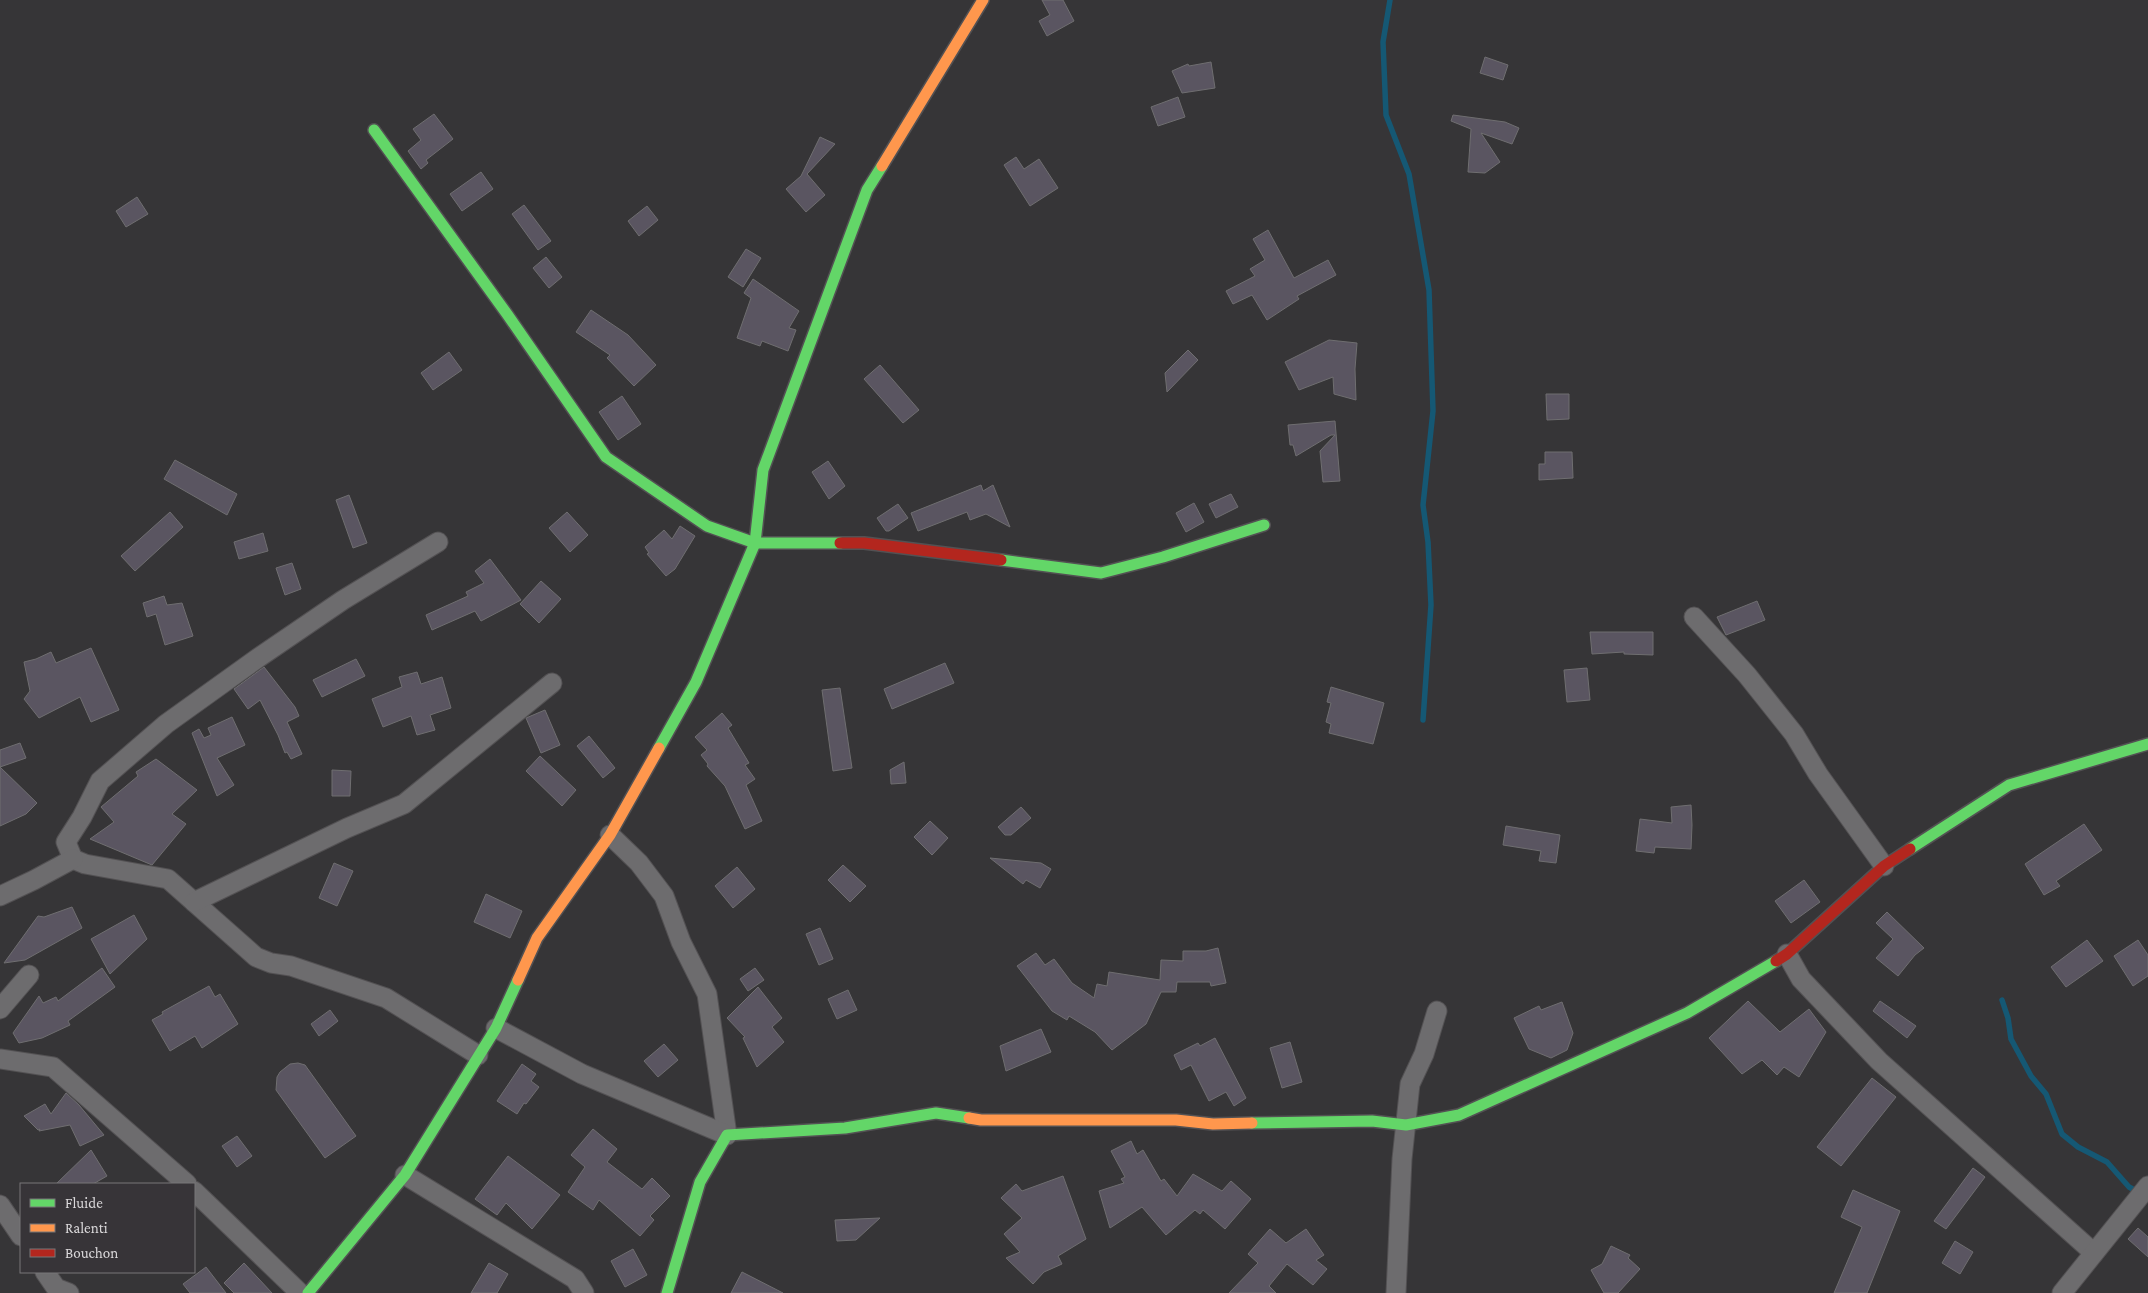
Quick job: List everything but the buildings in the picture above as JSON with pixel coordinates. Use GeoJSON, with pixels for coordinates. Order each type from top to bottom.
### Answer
{"type":"FeatureCollection","features":[{"type":"Feature","properties":{"kind":"street"},"geometry":{"type":"LineString","coordinates":[[308,1293],[405,1175],[496,1028],[537,938],[610,835],[696,682],[755,543],[763,470],[867,190],[983,0]]}},
{"type":"Feature","properties":{"kind":"street"},"geometry":{"type":"LineString","coordinates":[[374,130],[507,314],[606,457],[707,526],[755,543],[864,543],[978,559],[1101,573],[1163,557],[1264,525]]}},
{"type":"Feature","properties":{"kind":"street"},"geometry":{"type":"LineString","coordinates":[[438,542],[343,600],[158,730],[100,781],[82,817],[66,842],[73,859],[85,864],[168,878],[256,958],[270,963],[291,966],[386,998],[478,1055]]}},
{"type":"Feature","properties":{"kind":"street"},"geometry":{"type":"LineString","coordinates":[[1694,617],[1747,675],[1794,734],[1818,774],[1884,866]]}},
{"type":"Feature","properties":{"kind":"street"},"geometry":{"type":"LineString","coordinates":[[194,902],[347,828],[404,804],[552,683]]}},
{"type":"Feature","properties":{"kind":"street"},"geometry":{"type":"LineString","coordinates":[[496,1028],[582,1074],[727,1135],[845,1128],[936,1113],[981,1120],[1176,1120],[1213,1124],[1372,1121],[1406,1125],[1459,1115],[1687,1013],[1787,954],[1884,866],[2009,785],[2148,744]]}},
{"type":"Feature","properties":{"kind":"street"},"geometry":{"type":"LineString","coordinates":[[610,835],[639,863],[664,896],[681,942],[707,994],[727,1135],[700,1182],[668,1293]]}},
{"type":"Feature","properties":{"kind":"street"},"geometry":{"type":"LineString","coordinates":[[0,896],[73,859]]}},
{"type":"Feature","properties":{"kind":"street"},"geometry":{"type":"LineString","coordinates":[[1787,954],[1801,979],[1879,1061],[2094,1253]]}},
{"type":"Feature","properties":{"kind":"street"},"geometry":{"type":"LineString","coordinates":[[0,1009],[29,974]]}},
{"type":"Feature","properties":{"kind":"street"},"geometry":{"type":"LineString","coordinates":[[1396,1293],[1402,1159],[1410,1084],[1424,1054],[1437,1011]]}},
{"type":"Feature","properties":{"kind":"street"},"geometry":{"type":"LineString","coordinates":[[0,1059],[53,1067],[186,1183]]}},
{"type":"Feature","properties":{"kind":"street"},"geometry":{"type":"LineString","coordinates":[[405,1175],[574,1279],[584,1293]]}},
{"type":"Feature","properties":{"kind":"street"},"geometry":{"type":"LineString","coordinates":[[195,1192],[300,1293]]}},
{"type":"Feature","properties":{"kind":"street"},"geometry":{"type":"LineString","coordinates":[[2062,1293],[2143,1192]]}},
{"type":"Feature","properties":{"kind":"street"},"geometry":{"type":"LineString","coordinates":[[0,1205],[20,1235]]}},
{"type":"Feature","properties":{"kind":"street"},"geometry":{"type":"LineString","coordinates":[[46,1273],[56,1288],[68,1293]]}},
{"type":"Feature","properties":{"kind":"waterway"},"geometry":{"type":"LineString","coordinates":[[1390,0],[1383,42],[1386,115],[1409,174],[1429,290],[1433,411],[1423,505],[1428,542],[1431,605],[1423,720]]}},
{"type":"Feature","properties":{"kind":"waterway"},"geometry":{"type":"LineString","coordinates":[[2002,1000],[2008,1018],[2011,1039],[2031,1076],[2046,1094],[2062,1134],[2078,1147],[2107,1162],[2129,1187],[2138,1192]]}},
{"type":"Feature","properties":{"kind":"traffic: fast"},"geometry":{"type":"LineString","coordinates":[[374,130],[507,314],[606,457],[707,526],[755,543],[840,543]]}},
{"type":"Feature","properties":{"kind":"traffic: fast"},"geometry":{"type":"LineString","coordinates":[[659,748],[696,682],[755,543],[763,470],[867,190],[882,166]]}},
{"type":"Feature","properties":{"kind":"traffic: fast"},"geometry":{"type":"LineString","coordinates":[[1001,560],[1101,573],[1163,557],[1264,525]]}},
{"type":"Feature","properties":{"kind":"traffic: fast"},"geometry":{"type":"LineString","coordinates":[[1910,849],[2009,785],[2148,744]]}},
{"type":"Feature","properties":{"kind":"traffic: fast"},"geometry":{"type":"LineString","coordinates":[[1252,1123],[1372,1121],[1406,1125],[1459,1115],[1687,1013],[1776,961]]}},
{"type":"Feature","properties":{"kind":"traffic: fast"},"geometry":{"type":"LineString","coordinates":[[308,1293],[405,1175],[496,1028],[518,980]]}},
{"type":"Feature","properties":{"kind":"traffic: fast"},"geometry":{"type":"LineString","coordinates":[[667,1293],[700,1182],[727,1135],[845,1128],[936,1113],[969,1118]]}},
{"type":"Feature","properties":{"kind":"traffic: slow"},"geometry":{"type":"LineString","coordinates":[[882,166],[983,0]]}},
{"type":"Feature","properties":{"kind":"traffic: slow"},"geometry":{"type":"LineString","coordinates":[[518,980],[537,938],[610,835],[659,748]]}},
{"type":"Feature","properties":{"kind":"traffic: slow"},"geometry":{"type":"LineString","coordinates":[[969,1118],[981,1120],[1176,1120],[1213,1124],[1252,1123]]}},
{"type":"Feature","properties":{"kind":"traffic: jam"},"geometry":{"type":"LineString","coordinates":[[840,543],[864,543],[1001,560]]}},
{"type":"Feature","properties":{"kind":"traffic: jam"},"geometry":{"type":"LineString","coordinates":[[1776,961],[1787,954],[1884,866],[1910,849]]}}]}
